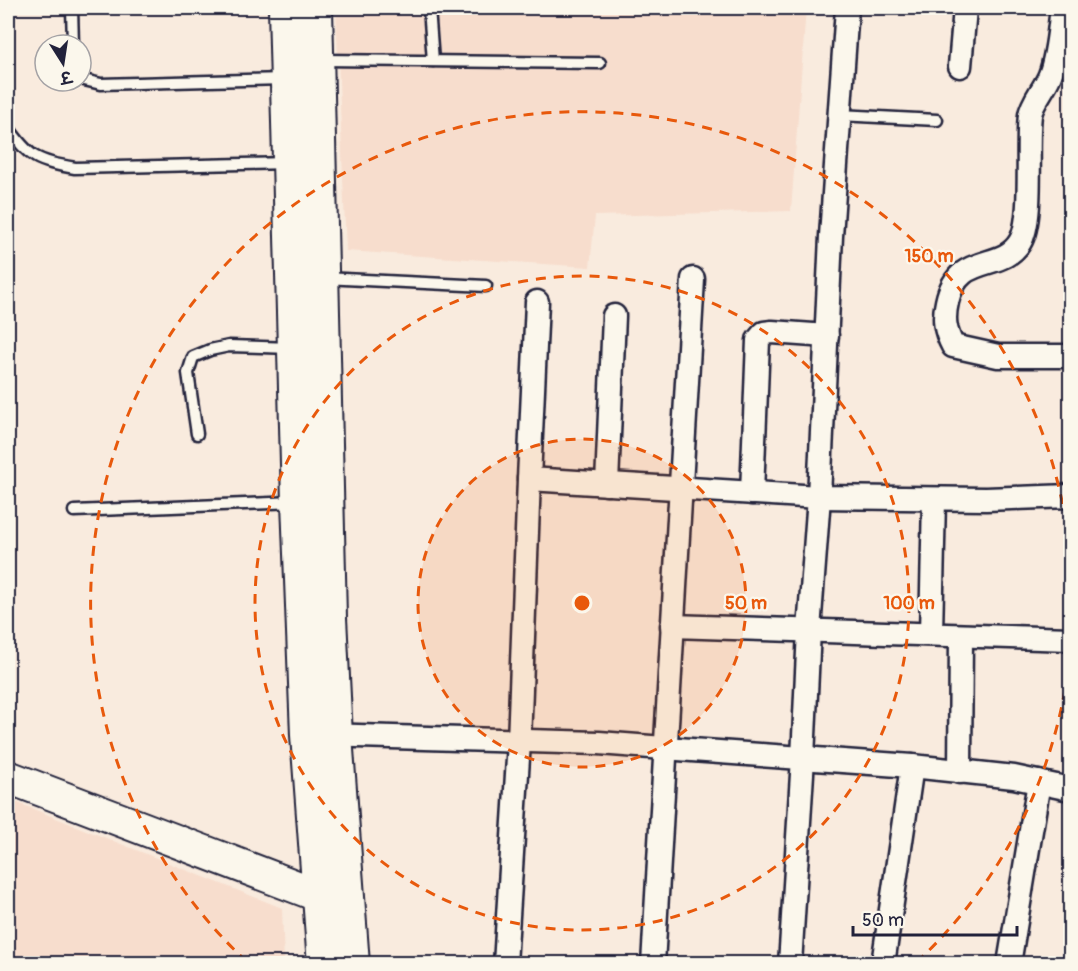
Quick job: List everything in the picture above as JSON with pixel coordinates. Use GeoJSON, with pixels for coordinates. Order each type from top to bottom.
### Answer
{"type":"FeatureCollection","features":[{"type":"Feature","properties":{"kind":"main road"},"geometry":{"type":"LineString","coordinates":[[285,8],[298,501],[321,735],[348,907],[352,963]]}},
{"type":"Feature","properties":{"kind":"main road"},"geometry":{"type":"LineString","coordinates":[[316,8],[330,606],[321,735],[319,896],[324,963]]}},
{"type":"Feature","properties":{"kind":"main road"},"geometry":{"type":"LineString","coordinates":[[8,777],[348,907]]}},
{"type":"Feature","properties":{"kind":"street"},"geometry":{"type":"LineString","coordinates":[[790,963],[847,8]]}},
{"type":"Feature","properties":{"kind":"street"},"geometry":{"type":"LineString","coordinates":[[960,66],[965,8]]}},
{"type":"Feature","properties":{"kind":"street"},"geometry":{"type":"LineString","coordinates":[[1062,8],[1051,73],[1030,111],[1028,197],[1023,235],[1018,244],[1007,254],[962,272],[950,290],[944,315],[946,334],[953,345],[998,356],[1071,356]]}},
{"type":"Feature","properties":{"kind":"street"},"geometry":{"type":"LineString","coordinates":[[653,963],[693,279]]}},
{"type":"Feature","properties":{"kind":"street"},"geometry":{"type":"LineString","coordinates":[[504,963],[519,742],[537,302]]}},
{"type":"Feature","properties":{"kind":"street"},"geometry":{"type":"LineString","coordinates":[[607,484],[614,316]]}},
{"type":"Feature","properties":{"kind":"street"},"geometry":{"type":"LineString","coordinates":[[752,493],[758,340],[764,333],[772,332],[827,336]]}},
{"type":"Feature","properties":{"kind":"street"},"geometry":{"type":"LineString","coordinates":[[530,479],[819,497],[986,499],[1071,496]]}},
{"type":"Feature","properties":{"kind":"street"},"geometry":{"type":"LineString","coordinates":[[931,634],[934,499]]}},
{"type":"Feature","properties":{"kind":"street"},"geometry":{"type":"LineString","coordinates":[[672,626],[1071,639]]}},
{"type":"Feature","properties":{"kind":"street"},"geometry":{"type":"LineString","coordinates":[[960,772],[961,636]]}},
{"type":"Feature","properties":{"kind":"street"},"geometry":{"type":"LineString","coordinates":[[321,735],[599,743],[912,766],[1014,777],[1071,789]]}},
{"type":"Feature","properties":{"kind":"street"},"geometry":{"type":"LineString","coordinates":[[883,963],[912,766]]}},
{"type":"Feature","properties":{"kind":"street"},"geometry":{"type":"LineString","coordinates":[[1010,963],[1039,782]]}},
{"type":"Feature","properties":{"kind":"lane"},"geometry":{"type":"LineString","coordinates":[[72,8],[73,33]]}},
{"type":"Feature","properties":{"kind":"lane"},"geometry":{"type":"LineString","coordinates":[[429,8],[433,61]]}},
{"type":"Feature","properties":{"kind":"lane"},"geometry":{"type":"LineString","coordinates":[[317,60],[600,63]]}},
{"type":"Feature","properties":{"kind":"lane"},"geometry":{"type":"LineString","coordinates":[[93,82],[100,84],[286,79]]}},
{"type":"Feature","properties":{"kind":"lane"},"geometry":{"type":"LineString","coordinates":[[839,115],[937,120]]}},
{"type":"Feature","properties":{"kind":"lane"},"geometry":{"type":"LineString","coordinates":[[8,127],[23,150],[43,162],[75,168],[290,163]]}},
{"type":"Feature","properties":{"kind":"lane"},"geometry":{"type":"LineString","coordinates":[[322,278],[486,286]]}},
{"type":"Feature","properties":{"kind":"lane"},"geometry":{"type":"LineString","coordinates":[[197,434],[188,372],[193,357],[229,346],[294,348]]}},
{"type":"Feature","properties":{"kind":"lane"},"geometry":{"type":"LineString","coordinates":[[74,511],[298,501]]}},
{"type":"Feature","properties":{"kind":"shaded area"},"geometry":{"type":"Polygon","coordinates":[[[336,8],[806,8],[791,211],[595,216],[590,267],[346,251],[336,8]]]}},
{"type":"Feature","properties":{"kind":"shaded area"},"geometry":{"type":"Polygon","coordinates":[[[8,799],[282,908],[284,963],[8,963],[8,799]]]}}]}
